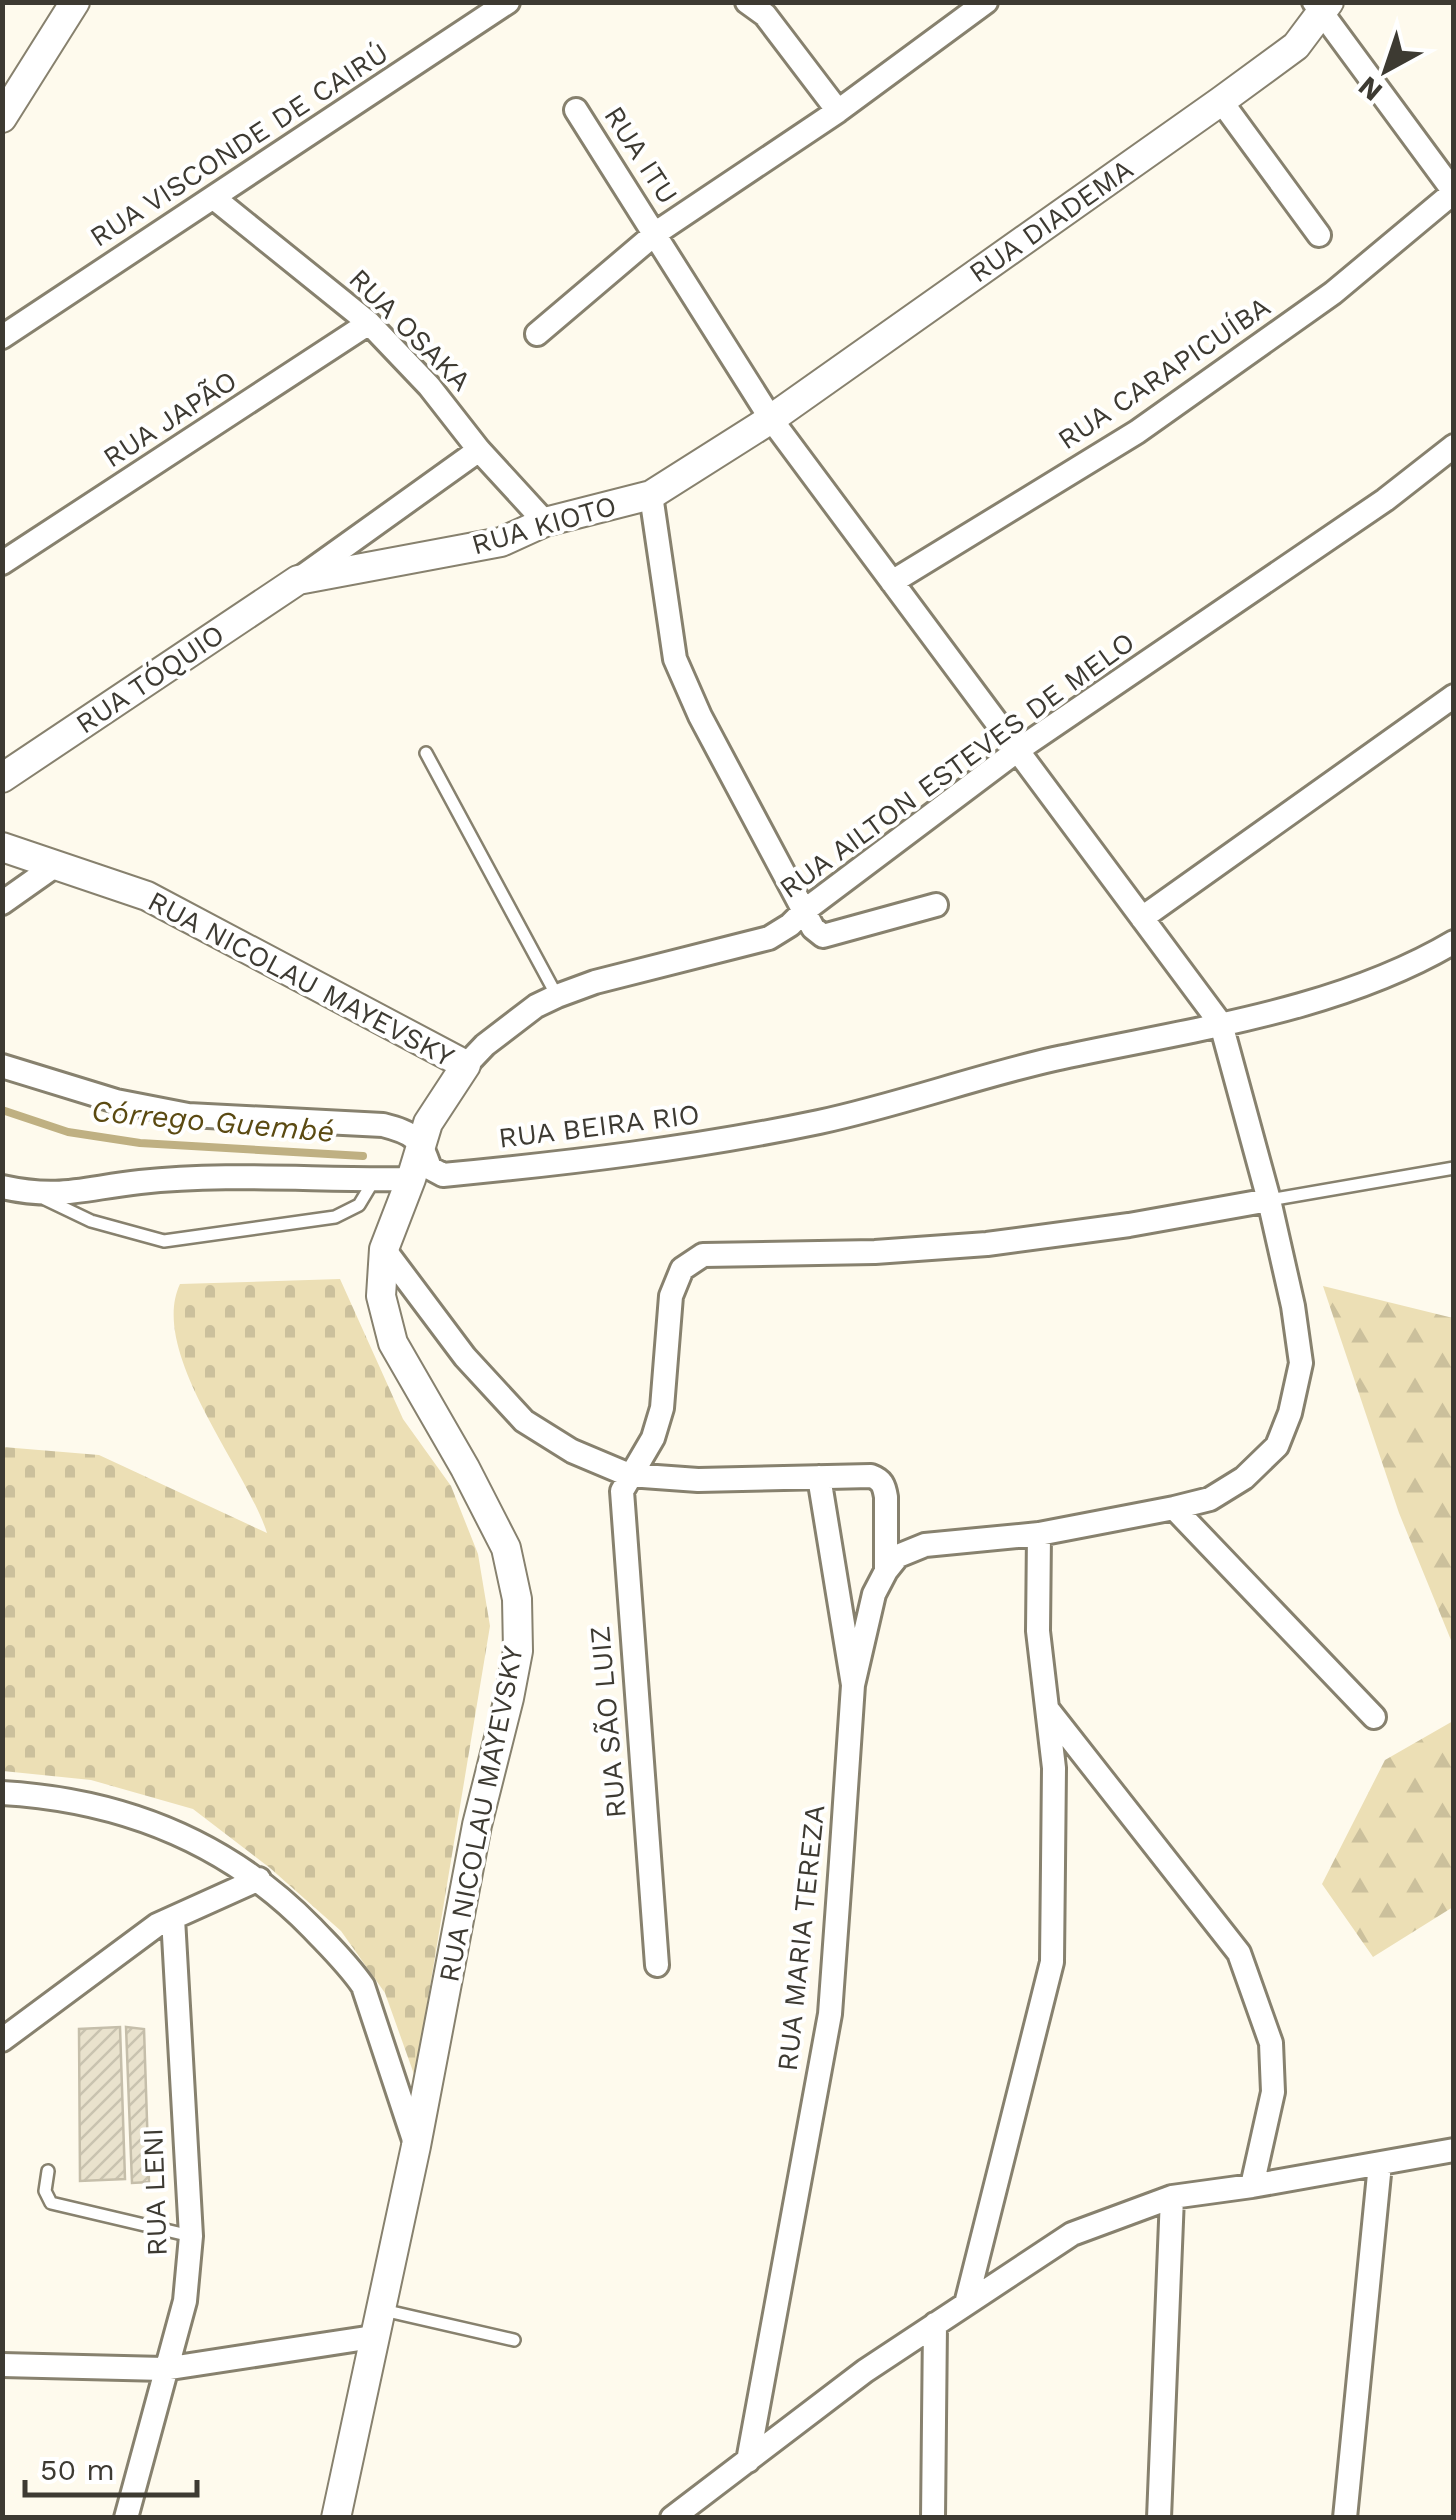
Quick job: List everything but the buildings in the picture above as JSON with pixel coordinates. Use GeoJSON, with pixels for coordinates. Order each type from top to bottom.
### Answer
{"type":"FeatureCollection","features":[{"type":"Feature","properties":{"kind":"street"},"geometry":{"type":"LineString","coordinates":[[2,118],[75,2]]}},
{"type":"Feature","properties":{"kind":"street","name":"RUA VISCONDE DE CAIRÚ"},"geometry":{"type":"LineString","coordinates":[[2,337],[508,2]]}},
{"type":"Feature","properties":{"kind":"street"},"geometry":{"type":"LineString","coordinates":[[746,2],[765,15],[838,111]]}},
{"type":"Feature","properties":{"kind":"street"},"geometry":{"type":"LineString","coordinates":[[537,334],[656,233],[838,111],[986,2]]}},
{"type":"Feature","properties":{"kind":"street"},"geometry":{"type":"LineString","coordinates":[[1322,6],[1355,54],[1445,164],[1454,192]]}},
{"type":"Feature","properties":{"kind":"street","name":"RUA DIADEMA"},"geometry":{"type":"LineString","coordinates":[[771,419],[1296,46],[1322,6]]}},
{"type":"Feature","properties":{"kind":"street"},"geometry":{"type":"LineString","coordinates":[[1221,101],[1320,234]]}},
{"type":"Feature","properties":{"kind":"street","name":"RUA ITU"},"geometry":{"type":"LineString","coordinates":[[576,110],[771,419],[1221,1024]]}},
{"type":"Feature","properties":{"kind":"street","name":"RUA CARAPICUÍBA"},"geometry":{"type":"LineString","coordinates":[[892,582],[1138,432],[1333,294],[1454,192]]}},
{"type":"Feature","properties":{"kind":"street","name":"RUA OSAKA"},"geometry":{"type":"LineString","coordinates":[[214,198],[369,323],[429,386],[479,450],[545,522]]}},
{"type":"Feature","properties":{"kind":"street","name":"RUA JAPÃO"},"geometry":{"type":"LineString","coordinates":[[2,563],[369,323]]}},
{"type":"Feature","properties":{"kind":"street","name":"RUA KIOTO"},"geometry":{"type":"LineString","coordinates":[[298,580],[501,542],[545,522],[651,495],[771,419]]}},
{"type":"Feature","properties":{"kind":"street","name":"RUA AILTON ESTEVES DE MELO"},"geometry":{"type":"LineString","coordinates":[[466,1065],[485,1045],[536,1006],[557,996],[646,968],[769,938],[790,925],[1018,750],[1384,500],[1454,446]]}},
{"type":"Feature","properties":{"kind":"street"},"geometry":{"type":"LineString","coordinates":[[298,580],[479,450]]}},
{"type":"Feature","properties":{"kind":"street"},"geometry":{"type":"LineString","coordinates":[[651,495],[675,659],[700,716],[812,928],[823,936],[936,905]]}},
{"type":"Feature","properties":{"kind":"street","name":"RUA TÓQUIO"},"geometry":{"type":"LineString","coordinates":[[2,778],[298,580]]}},
{"type":"Feature","properties":{"kind":"street"},"geometry":{"type":"LineString","coordinates":[[1142,918],[1454,696]]}},
{"type":"Feature","properties":{"kind":"street","name":"RUA NICOLAU MAYEVSKY"},"geometry":{"type":"LineString","coordinates":[[2,847],[147,896],[466,1065],[428,1123],[384,1250],[380,1296],[393,1342],[466,1468],[506,1548],[517,1599],[518,1651],[477,1825],[416,2146],[336,2517]]}},
{"type":"Feature","properties":{"kind":"street"},"geometry":{"type":"LineString","coordinates":[[2,903],[53,867]]}},
{"type":"Feature","properties":{"kind":"street"},"geometry":{"type":"LineString","coordinates":[[854,1685],[874,1594],[898,1556],[925,1545],[1039,1534],[1210,1498],[1244,1478],[1277,1446],[1290,1414],[1301,1363],[1270,1200],[1221,1024],[1351,990],[1454,942]]}},
{"type":"Feature","properties":{"kind":"street","name":"RUA BEIRA RIO"},"geometry":{"type":"LineString","coordinates":[[2,1066],[116,1102],[170,1112],[383,1125],[404,1130],[422,1144],[430,1168],[442,1175],[688,1146],[822,1122],[1049,1060],[1221,1024]]}},
{"type":"Feature","properties":{"kind":"street"},"geometry":{"type":"LineString","coordinates":[[2,1187],[34,1194],[76,1194],[140,1182],[288,1176],[411,1179]]}},
{"type":"Feature","properties":{"kind":"street"},"geometry":{"type":"LineString","coordinates":[[629,1475],[652,1438],[662,1408],[671,1296],[682,1270],[703,1255],[875,1252],[987,1244],[1129,1225],[1270,1200]]}},
{"type":"Feature","properties":{"kind":"street"},"geometry":{"type":"LineString","coordinates":[[384,1250],[466,1357],[524,1421],[572,1451],[629,1475],[698,1480],[871,1476],[884,1485],[886,1571]]}},
{"type":"Feature","properties":{"kind":"street","name":"RUA SÃO LUIZ"},"geometry":{"type":"LineString","coordinates":[[629,1475],[622,1491],[622,1514],[657,1965]]}},
{"type":"Feature","properties":{"kind":"street","name":"RUA MARIA TEREZA"},"geometry":{"type":"LineString","coordinates":[[748,2461],[830,2014],[854,1685],[819,1478]]}},
{"type":"Feature","properties":{"kind":"street"},"geometry":{"type":"LineString","coordinates":[[1174,1508],[1374,1717]]}},
{"type":"Feature","properties":{"kind":"street"},"geometry":{"type":"LineString","coordinates":[[966,2304],[1052,1962],[1054,1768],[1038,1631],[1039,1534]]}},
{"type":"Feature","properties":{"kind":"street"},"geometry":{"type":"LineString","coordinates":[[1049,1711],[1239,1953],[1271,2044],[1273,2092],[1252,2186]]}},
{"type":"Feature","properties":{"kind":"street"},"geometry":{"type":"LineString","coordinates":[[2,1793],[37,1795],[96,1807],[163,1828],[207,1846],[259,1879],[349,1966],[363,1986],[416,2146]]}},
{"type":"Feature","properties":{"kind":"street"},"geometry":{"type":"LineString","coordinates":[[2,2040],[172,1918],[259,1879]]}},
{"type":"Feature","properties":{"kind":"street","name":"RUA LENI"},"geometry":{"type":"LineString","coordinates":[[126,2518],[185,2301],[191,2236],[172,1918]]}},
{"type":"Feature","properties":{"kind":"street"},"geometry":{"type":"LineString","coordinates":[[687,2514],[865,2370],[1072,2234],[1172,2196],[1252,2186],[1454,2150]]}},
{"type":"Feature","properties":{"kind":"street"},"geometry":{"type":"LineString","coordinates":[[1345,2518],[1380,2164]]}},
{"type":"Feature","properties":{"kind":"street"},"geometry":{"type":"LineString","coordinates":[[1159,2518],[1172,2196]]}},
{"type":"Feature","properties":{"kind":"street"},"geometry":{"type":"LineString","coordinates":[[933,2518],[935,2324]]}},
{"type":"Feature","properties":{"kind":"street"},"geometry":{"type":"LineString","coordinates":[[2,2365],[164,2369],[373,2337]]}},
{"type":"Feature","properties":{"kind":"lane"},"geometry":{"type":"LineString","coordinates":[[426,754],[557,996]]}},
{"type":"Feature","properties":{"kind":"lane"},"geometry":{"type":"LineString","coordinates":[[1270,1200],[1452,1169]]}},
{"type":"Feature","properties":{"kind":"lane"},"geometry":{"type":"LineString","coordinates":[[34,1194],[91,1222],[164,1241],[334,1217],[359,1205],[374,1180]]}},
{"type":"Feature","properties":{"kind":"lane"},"geometry":{"type":"LineString","coordinates":[[48,2172],[44,2191],[51,2203],[191,2236]]}},
{"type":"Feature","properties":{"kind":"lane"},"geometry":{"type":"LineString","coordinates":[[379,2309],[514,2340]]}},
{"type":"Feature","properties":{"kind":"green space"},"geometry":{"type":"Polygon","coordinates":[[[340,1279],[403,1419],[451,1486],[478,1554],[490,1626],[415,2077],[385,1993],[341,1931],[270,1868],[193,1809],[91,1780],[3,1771],[3,1447],[99,1455],[267,1533],[188,1375],[177,1342],[174,1312],[180,1284],[340,1279]]]}},
{"type":"Feature","properties":{"kind":"green space"},"geometry":{"type":"Polygon","coordinates":[[[1323,1286],[1453,1318],[1453,1645],[1399,1513],[1323,1286]]]}},
{"type":"Feature","properties":{"kind":"green space"},"geometry":{"type":"Polygon","coordinates":[[[1453,1721],[1453,1907],[1373,1957],[1322,1884],[1385,1760],[1453,1721]]]}},
{"type":"Feature","properties":{"kind":"waterway","name":"Córrego Guembé"},"geometry":{"type":"LineString","coordinates":[[2,1110],[68,1132],[140,1143],[363,1156]]}}]}
